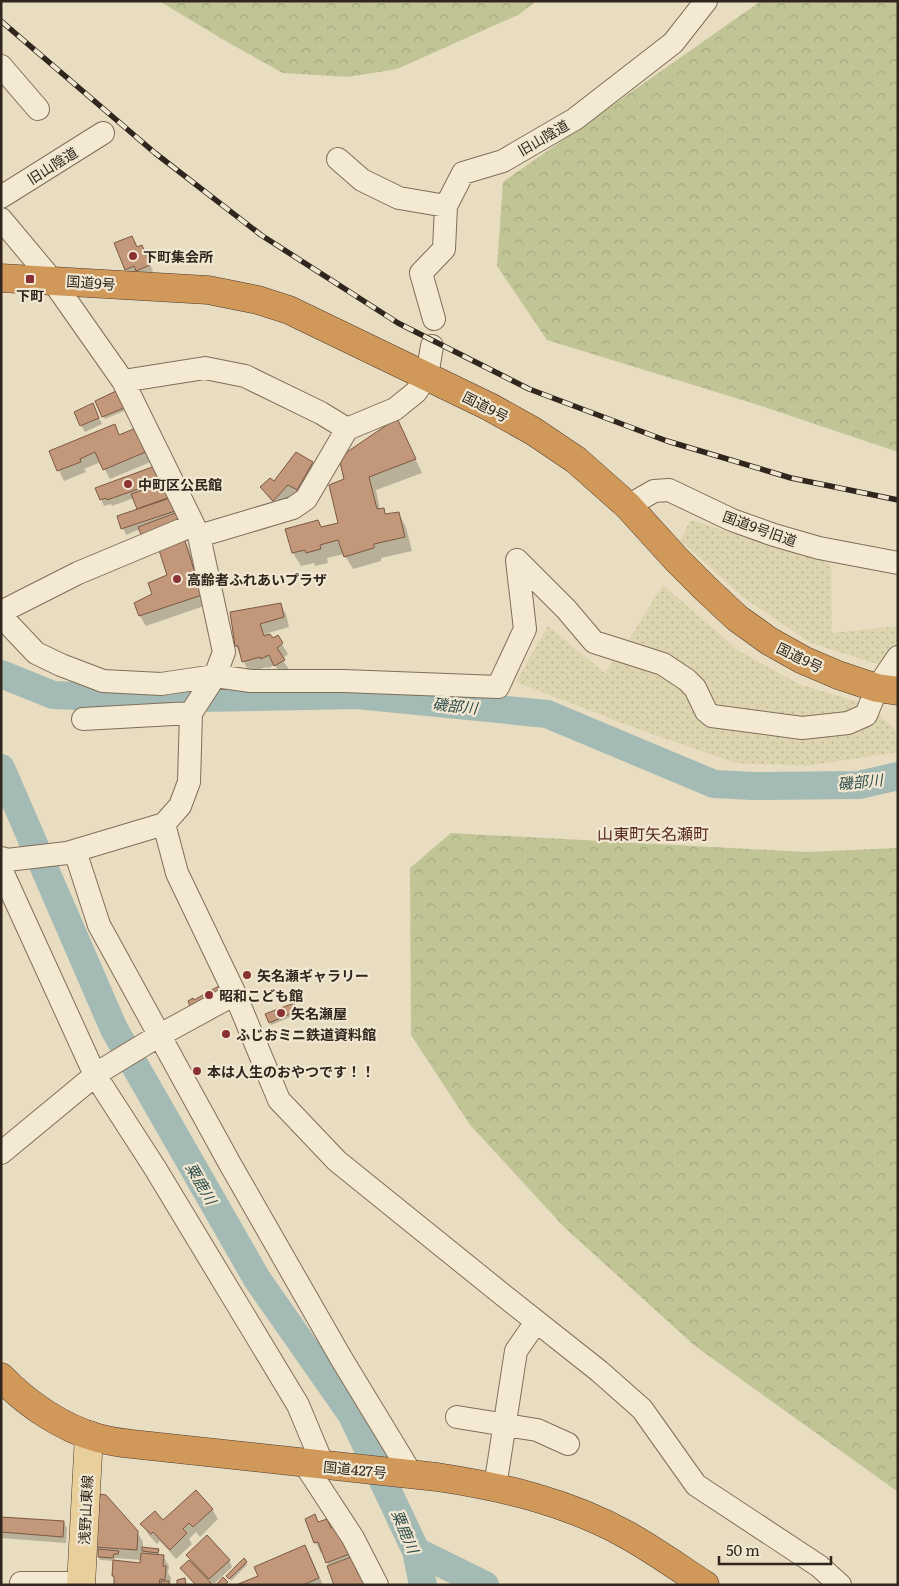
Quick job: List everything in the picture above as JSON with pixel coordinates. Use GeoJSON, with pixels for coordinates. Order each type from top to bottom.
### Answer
{"type":"FeatureCollection","features":[{"type":"Feature","properties":{"kind":"highway","name":"国道9号"},"geometry":{"type":"LineString","coordinates":[[1,278],[208,290],[258,300],[289,310],[490,407],[533,431],[576,460],[628,506],[676,560],[737,618],[769,641],[803,660],[838,675],[887,690]]}},
{"type":"Feature","properties":{"kind":"highway","name":"国道427号"},"geometry":{"type":"LineString","coordinates":[[1,1376],[36,1407],[65,1424],[98,1438],[132,1444],[469,1482],[549,1501],[596,1520],[626,1535],[704,1585]]}},
{"type":"Feature","properties":{"kind":"main road","name":"浅野山東線"},"geometry":{"type":"LineString","coordinates":[[81,1584],[89,1435]]}},
{"type":"Feature","properties":{"kind":"street","name":"旧山陰道"},"geometry":{"type":"LineString","coordinates":[[446,206],[463,173],[503,161],[574,120],[673,43],[706,1]]}},
{"type":"Feature","properties":{"kind":"street"},"geometry":{"type":"LineString","coordinates":[[1,66],[38,109]]}},
{"type":"Feature","properties":{"kind":"street","name":"旧山陰道"},"geometry":{"type":"LineString","coordinates":[[1,197],[103,133]]}},
{"type":"Feature","properties":{"kind":"street"},"geometry":{"type":"LineString","coordinates":[[338,160],[362,180],[400,198],[446,206],[444,249],[421,273],[434,319]]}},
{"type":"Feature","properties":{"kind":"street"},"geometry":{"type":"LineString","coordinates":[[1,219],[52,280],[123,381],[196,531],[224,652],[215,676],[191,713],[189,782],[180,806],[164,824],[71,852],[3,862],[97,1073],[298,1405],[320,1465],[353,1538],[377,1585]]}},
{"type":"Feature","properties":{"kind":"street"},"geometry":{"type":"LineString","coordinates":[[432,346],[427,376],[416,392],[394,409],[347,429],[306,499],[293,508],[196,531],[78,573],[1,614],[36,653],[103,681],[161,684],[215,676],[251,681],[344,681],[498,687],[525,629],[517,560],[594,642],[663,664],[687,680],[695,688],[706,711],[712,716],[802,728],[848,722],[866,715],[887,690],[898,657]]}},
{"type":"Feature","properties":{"kind":"street"},"geometry":{"type":"LineString","coordinates":[[123,381],[205,368],[245,376],[321,413],[347,429]]}},
{"type":"Feature","properties":{"kind":"street","name":"国道9号旧道"},"geometry":{"type":"LineString","coordinates":[[628,506],[654,492],[669,490],[732,520],[774,535],[827,550],[898,563]]}},
{"type":"Feature","properties":{"kind":"street"},"geometry":{"type":"LineString","coordinates":[[83,719],[191,713]]}},
{"type":"Feature","properties":{"kind":"street"},"geometry":{"type":"LineString","coordinates":[[164,824],[177,873],[235,994],[279,1100],[337,1161],[599,1371],[642,1409],[696,1485],[819,1566],[840,1585]]}},
{"type":"Feature","properties":{"kind":"street"},"geometry":{"type":"LineString","coordinates":[[71,852],[99,925],[158,1037],[408,1474]]}},
{"type":"Feature","properties":{"kind":"street"},"geometry":{"type":"LineString","coordinates":[[1,1153],[97,1073],[235,994]]}},
{"type":"Feature","properties":{"kind":"street"},"geometry":{"type":"LineString","coordinates":[[495,1487],[516,1350],[536,1322]]}},
{"type":"Feature","properties":{"kind":"street"},"geometry":{"type":"LineString","coordinates":[[457,1417],[537,1430],[568,1444]]}},
{"type":"Feature","properties":{"kind":"street"},"geometry":{"type":"LineString","coordinates":[[21,1583],[81,1584]]}},
{"type":"Feature","properties":{"kind":"shaded area"},"geometry":{"type":"Polygon","coordinates":[[[691,520],[831,564],[832,633],[898,626],[898,645],[881,665],[811,643],[744,598],[680,540],[691,520]]]}},
{"type":"Feature","properties":{"kind":"shaded area"},"geometry":{"type":"Polygon","coordinates":[[[663,585],[739,651],[799,684],[868,705],[898,732],[898,752],[806,766],[736,763],[640,730],[516,682],[548,626],[605,673],[628,641],[663,585]]]}},
{"type":"Feature","properties":{"kind":"green space"},"geometry":{"type":"Polygon","coordinates":[[[159,1],[537,1],[518,15],[397,69],[348,77],[283,73],[159,1]]]}},
{"type":"Feature","properties":{"kind":"green space"},"geometry":{"type":"Polygon","coordinates":[[[761,1],[898,1],[898,452],[755,404],[547,340],[497,266],[503,182],[761,1]]]}},
{"type":"Feature","properties":{"kind":"green space"},"geometry":{"type":"Polygon","coordinates":[[[451,833],[807,852],[898,848],[898,1492],[695,1346],[565,1228],[470,1125],[411,1035],[410,868],[451,833]]]}},
{"type":"Feature","properties":{"kind":"building","name":"下町集会所"},"geometry":{"type":"Polygon","coordinates":[[[132,236],[137,247],[142,245],[150,265],[136,271],[134,266],[125,270],[114,243],[132,236]]]}},
{"type":"Feature","properties":{"kind":"building"},"geometry":{"type":"Polygon","coordinates":[[[116,391],[124,408],[102,417],[95,401],[116,391]]]}},
{"type":"Feature","properties":{"kind":"building"},"geometry":{"type":"Polygon","coordinates":[[[93,403],[99,418],[80,426],[74,412],[93,403]]]}},
{"type":"Feature","properties":{"kind":"building"},"geometry":{"type":"Polygon","coordinates":[[[397,418],[416,459],[369,477],[377,509],[384,508],[385,514],[399,512],[405,537],[374,544],[374,548],[344,557],[338,540],[320,545],[321,549],[306,553],[305,550],[292,553],[285,529],[318,520],[321,527],[338,523],[329,485],[344,479],[340,462],[347,452],[397,418]]]}},
{"type":"Feature","properties":{"kind":"building"},"geometry":{"type":"Polygon","coordinates":[[[115,424],[119,435],[138,427],[148,451],[103,470],[95,452],[80,459],[81,462],[57,471],[49,451],[115,424]]]}},
{"type":"Feature","properties":{"kind":"building"},"geometry":{"type":"Polygon","coordinates":[[[296,452],[313,462],[297,490],[288,485],[273,501],[260,487],[270,478],[274,481],[296,452]]]}},
{"type":"Feature","properties":{"kind":"building","name":"中町区公民館"},"geometry":{"type":"Polygon","coordinates":[[[155,466],[161,481],[107,500],[106,498],[100,500],[95,488],[155,466]]]}},
{"type":"Feature","properties":{"kind":"building"},"geometry":{"type":"Polygon","coordinates":[[[165,482],[170,497],[137,509],[131,494],[165,482]]]}},
{"type":"Feature","properties":{"kind":"building"},"geometry":{"type":"Polygon","coordinates":[[[170,498],[175,511],[121,529],[117,516],[170,498]]]}},
{"type":"Feature","properties":{"kind":"building"},"geometry":{"type":"Polygon","coordinates":[[[178,512],[184,527],[144,542],[138,527],[178,512]]]}},
{"type":"Feature","properties":{"kind":"building","name":"高齢者ふれあいプラザ"},"geometry":{"type":"Polygon","coordinates":[[[184,538],[202,595],[139,616],[134,603],[152,594],[148,583],[167,575],[158,547],[184,538]]]}},
{"type":"Feature","properties":{"kind":"building"},"geometry":{"type":"Polygon","coordinates":[[[281,603],[284,617],[260,624],[264,636],[270,634],[273,638],[278,635],[283,643],[277,648],[285,660],[274,666],[269,655],[261,659],[260,657],[242,662],[238,646],[235,646],[230,612],[281,603]]]}},
{"type":"Feature","properties":{"kind":"building","name":"昭和こども館"},"geometry":{"type":"Polygon","coordinates":[[[219,986],[222,993],[191,1009],[188,1001],[193,998],[194,1000],[219,986]]]}},
{"type":"Feature","properties":{"kind":"building","name":"矢名瀬屋"},"geometry":{"type":"Polygon","coordinates":[[[294,1003],[297,1011],[269,1023],[265,1014],[294,1003]]]}},
{"type":"Feature","properties":{"kind":"building"},"geometry":{"type":"Polygon","coordinates":[[[196,1490],[213,1509],[193,1527],[189,1523],[183,1529],[187,1533],[170,1550],[153,1532],[151,1534],[140,1524],[155,1511],[163,1520],[196,1490]]]}},
{"type":"Feature","properties":{"kind":"building"},"geometry":{"type":"Polygon","coordinates":[[[100,1494],[106,1495],[138,1531],[137,1550],[95,1547],[100,1494]]]}},
{"type":"Feature","properties":{"kind":"building"},"geometry":{"type":"Polygon","coordinates":[[[315,1514],[318,1522],[327,1519],[331,1528],[336,1526],[343,1543],[347,1542],[352,1553],[326,1563],[318,1542],[314,1543],[305,1519],[315,1514]]]}},
{"type":"Feature","properties":{"kind":"building"},"geometry":{"type":"Polygon","coordinates":[[[1,1517],[64,1521],[63,1537],[1,1532],[1,1517]]]}},
{"type":"Feature","properties":{"kind":"building"},"geometry":{"type":"Polygon","coordinates":[[[207,1535],[230,1560],[209,1579],[186,1555],[207,1535]]]}},
{"type":"Feature","properties":{"kind":"building"},"geometry":{"type":"Polygon","coordinates":[[[305,1545],[319,1578],[303,1585],[236,1585],[258,1576],[254,1567],[305,1545]]]}},
{"type":"Feature","properties":{"kind":"building"},"geometry":{"type":"Polygon","coordinates":[[[142,1547],[159,1549],[158,1553],[142,1551],[142,1547]]]}},
{"type":"Feature","properties":{"kind":"building"},"geometry":{"type":"Polygon","coordinates":[[[98,1549],[119,1551],[118,1554],[114,1554],[113,1558],[98,1557],[98,1549]]]}},
{"type":"Feature","properties":{"kind":"building"},"geometry":{"type":"Polygon","coordinates":[[[141,1553],[164,1555],[163,1566],[166,1566],[165,1580],[160,1579],[159,1585],[114,1585],[114,1576],[112,1576],[113,1560],[140,1563],[141,1553]]]}},
{"type":"Feature","properties":{"kind":"building"},"geometry":{"type":"Polygon","coordinates":[[[351,1557],[358,1574],[363,1573],[367,1585],[334,1585],[327,1566],[351,1557]]]}},
{"type":"Feature","properties":{"kind":"building"},"geometry":{"type":"Polygon","coordinates":[[[244,1558],[247,1562],[229,1579],[226,1576],[244,1558]]]}},
{"type":"Feature","properties":{"kind":"building"},"geometry":{"type":"Polygon","coordinates":[[[189,1560],[211,1583],[209,1585],[196,1585],[180,1568],[189,1560]]]}},
{"type":"Feature","properties":{"kind":"building"},"geometry":{"type":"Polygon","coordinates":[[[223,1577],[228,1582],[225,1585],[216,1585],[223,1577]]]}},
{"type":"Feature","properties":{"kind":"building"},"geometry":{"type":"Polygon","coordinates":[[[185,1578],[186,1585],[177,1585],[177,1580],[185,1578]]]}},
{"type":"Feature","properties":{"kind":"building"},"geometry":{"type":"Polygon","coordinates":[[[161,1581],[169,1581],[169,1585],[161,1585],[161,1581]]]}},
{"type":"Feature","properties":{"kind":"waterway","name":"磯部川"},"geometry":{"type":"LineString","coordinates":[[1,674],[53,695],[144,699],[357,695],[547,714],[714,784],[753,786],[859,785],[898,776]]}},
{"type":"Feature","properties":{"kind":"waterway","name":"粟鹿川"},"geometry":{"type":"LineString","coordinates":[[1,768],[114,1029],[257,1279],[352,1415],[416,1551],[423,1585]]}},
{"type":"Feature","properties":{"kind":"waterway"},"geometry":{"type":"LineString","coordinates":[[416,1551],[485,1585]]}},
{"type":"Feature","properties":{"kind":"railway"},"geometry":{"type":"LineString","coordinates":[[1,21],[155,153],[261,235],[398,323],[529,389],[667,441],[791,478],[898,500]]}},
{"type":"Feature","properties":{"kind":"place","name":"下町集会所"},"geometry":{"type":"Point","coordinates":[133,256]}},
{"type":"Feature","properties":{"kind":"place","name":"下町"},"geometry":{"type":"Point","coordinates":[30,279]}},
{"type":"Feature","properties":{"kind":"place","name":"中町区公民館"},"geometry":{"type":"Point","coordinates":[128,484]}},
{"type":"Feature","properties":{"kind":"place","name":"高齢者ふれあいプラザ"},"geometry":{"type":"Point","coordinates":[177,579]}},
{"type":"Feature","properties":{"kind":"place","name":"矢名瀬ギャラリー"},"geometry":{"type":"Point","coordinates":[247,975]}},
{"type":"Feature","properties":{"kind":"place","name":"昭和こども館"},"geometry":{"type":"Point","coordinates":[209,995]}},
{"type":"Feature","properties":{"kind":"place","name":"矢名瀬屋"},"geometry":{"type":"Point","coordinates":[281,1013]}},
{"type":"Feature","properties":{"kind":"place","name":"ふじおミニ鉄道資料館"},"geometry":{"type":"Point","coordinates":[226,1034]}},
{"type":"Feature","properties":{"kind":"place","name":"本は人生のおやつです！！"},"geometry":{"type":"Point","coordinates":[197,1071]}},
{"type":"Feature","properties":{"kind":"district","name":"山東町矢名瀬町"},"geometry":{"type":"Point","coordinates":[653,833]}}]}
